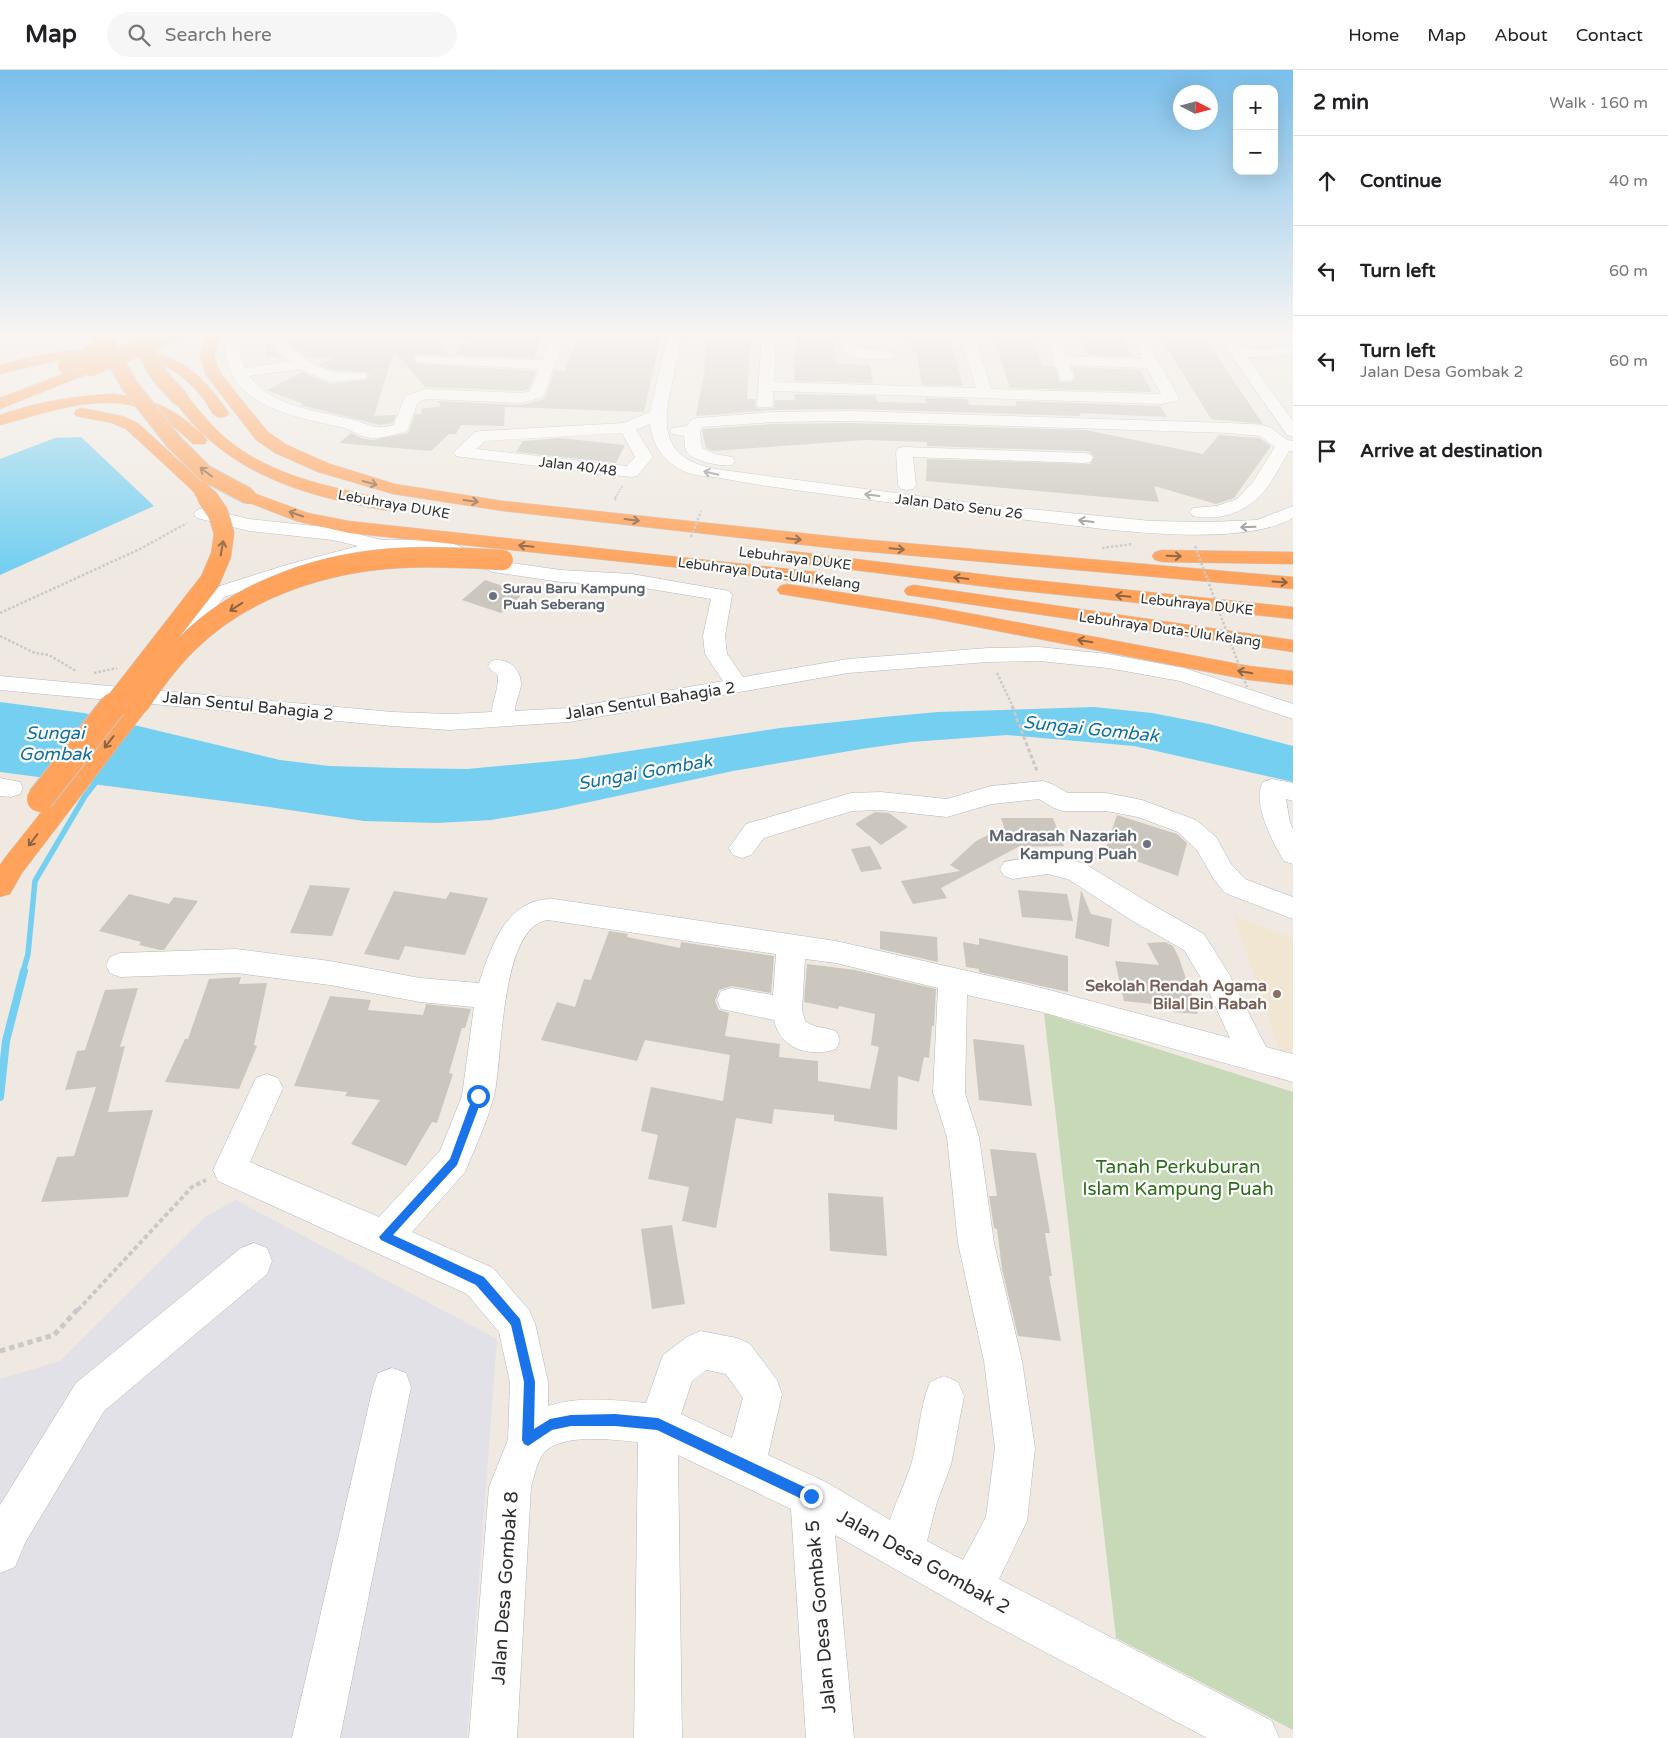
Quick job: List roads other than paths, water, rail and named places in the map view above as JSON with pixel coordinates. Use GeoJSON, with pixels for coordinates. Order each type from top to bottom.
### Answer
{"type":"FeatureCollection","features":[{"type":"Feature","properties":{"kind":"highway"},"geometry":{"type":"LineString","coordinates":[[1,425],[28,412]]}},
{"type":"Feature","properties":{"kind":"highway","name":"Lebuhraya Duta-Ulu Kelang"},"geometry":{"type":"LineString","coordinates":[[150,412],[173,441],[205,473],[248,496],[302,517],[350,527],[729,567],[869,593],[1014,606],[1293,646]]}},
{"type":"Feature","properties":{"kind":"highway"},"geometry":{"type":"LineString","coordinates":[[161,412],[174,418],[220,460],[239,471],[300,484]]}},
{"type":"Feature","properties":{"kind":"highway"},"geometry":{"type":"LineString","coordinates":[[194,412],[223,444],[241,458],[300,484]]}},
{"type":"Feature","properties":{"kind":"highway"},"geometry":{"type":"LineString","coordinates":[[220,412],[228,423]]}},
{"type":"Feature","properties":{"kind":"highway"},"geometry":{"type":"LineString","coordinates":[[243,412],[254,428],[271,443],[324,468]]}},
{"type":"Feature","properties":{"kind":"highway"},"geometry":{"type":"LineString","coordinates":[[0,887],[52,800],[210,581],[223,552],[223,522],[211,500],[132,426],[116,419],[83,413],[51,414],[1,425]]}},
{"type":"Feature","properties":{"kind":"highway"},"geometry":{"type":"LineString","coordinates":[[1,425],[60,421],[114,427],[138,433]]}},
{"type":"Feature","properties":{"kind":"highway"},"geometry":{"type":"LineString","coordinates":[[243,439],[270,455],[290,462],[324,468]]}},
{"type":"Feature","properties":{"kind":"highway","name":"Lebuhraya DUKE"},"geometry":{"type":"LineString","coordinates":[[324,468],[402,491],[494,504],[828,542],[1293,583]]}},
{"type":"Feature","properties":{"kind":"highway","name":"Lebuhraya DUKE"},"geometry":{"type":"LineString","coordinates":[[300,484],[353,498],[413,510],[994,582],[1293,613]]}},
{"type":"Feature","properties":{"kind":"highway"},"geometry":{"type":"LineString","coordinates":[[1004,558],[1074,551],[1179,556],[1293,558]]}},
{"type":"Feature","properties":{"kind":"highway"},"geometry":{"type":"LineString","coordinates":[[0,851],[52,800],[170,661],[198,633],[247,600],[269,588],[344,566],[385,559],[427,557],[503,560],[869,593],[945,614],[1249,673],[1293,678]]}},
{"type":"Feature","properties":{"kind":"street"},"geometry":{"type":"LineString","coordinates":[[296,412],[348,423],[366,432],[387,432],[401,428],[407,412]]}},
{"type":"Feature","properties":{"kind":"street"},"geometry":{"type":"LineString","coordinates":[[660,412],[658,423],[692,431]]}},
{"type":"Feature","properties":{"kind":"street"},"geometry":{"type":"LineString","coordinates":[[1282,412],[1290,441],[1252,497],[1238,507],[1215,513],[982,502],[907,485],[710,458],[694,450],[692,431],[697,423],[774,417],[850,416],[1229,428],[1264,431],[1290,441]]}},
{"type":"Feature","properties":{"kind":"street","name":"Jalan 40/48"},"geometry":{"type":"LineString","coordinates":[[627,428],[644,457],[631,472],[462,452],[482,436],[627,428],[658,423]]}},
{"type":"Feature","properties":{"kind":"street","name":"Jalan Dato Senu 26"},"geometry":{"type":"LineString","coordinates":[[658,423],[665,448],[677,460],[691,468],[728,476],[982,502],[1094,522],[1208,528],[1257,526],[1273,522],[1293,511]]}},
{"type":"Feature","properties":{"kind":"street"},"geometry":{"type":"LineString","coordinates":[[907,485],[904,452],[1084,458]]}},
{"type":"Feature","properties":{"kind":"street"},"geometry":{"type":"LineString","coordinates":[[553,481],[560,476],[568,465]]}},
{"type":"Feature","properties":{"kind":"street"},"geometry":{"type":"LineString","coordinates":[[203,514],[248,526],[333,534],[380,546],[444,546],[493,566],[561,576],[632,580],[722,595],[714,636],[716,654],[738,686]]}},
{"type":"Feature","properties":{"kind":"street"},"geometry":{"type":"LineString","coordinates":[[134,694],[217,593],[292,569],[380,546]]}},
{"type":"Feature","properties":{"kind":"street","name":"Jalan Sentul Bahagia 2"},"geometry":{"type":"LineString","coordinates":[[0,683],[392,719],[450,722],[578,714],[848,666],[988,654],[1039,654],[1108,662],[1184,675],[1293,712]]}},
{"type":"Feature","properties":{"kind":"street"},"geometry":{"type":"LineString","coordinates":[[499,666],[508,673],[510,685],[504,700],[503,719]]}},
{"type":"Feature","properties":{"kind":"street"},"geometry":{"type":"LineString","coordinates":[[1293,792],[1272,788],[1277,823],[1293,854]]}},
{"type":"Feature","properties":{"kind":"street"},"geometry":{"type":"LineString","coordinates":[[742,848],[755,831],[851,802],[881,801],[947,808],[991,795],[1043,790],[1063,802],[1106,802],[1142,808],[1187,826],[1207,844],[1222,871],[1236,886],[1293,908]]}},
{"type":"Feature","properties":{"kind":"street"},"geometry":{"type":"LineString","coordinates":[[1013,869],[1048,864],[1076,871],[1141,912],[1194,942],[1220,982],[1255,1057]]}},
{"type":"Feature","properties":{"kind":"street"},"geometry":{"type":"LineString","coordinates":[[384,1237],[453,1162],[478,1096],[490,996],[508,943],[523,918],[544,910],[836,952],[1038,998],[1293,1068]]}},
{"type":"Feature","properties":{"kind":"street"},"geometry":{"type":"LineString","coordinates":[[791,945],[787,1010],[791,1028],[808,1040],[825,1040]]}},
{"type":"Feature","properties":{"kind":"street"},"geometry":{"type":"LineString","coordinates":[[120,966],[236,961],[330,973],[420,990],[490,996]]}},
{"type":"Feature","properties":{"kind":"street"},"geometry":{"type":"LineString","coordinates":[[953,979],[950,1093],[963,1137],[976,1243],[1003,1361],[1015,1448],[1006,1521],[972,1587]]}},
{"type":"Feature","properties":{"kind":"street"},"geometry":{"type":"LineString","coordinates":[[732,1000],[787,1010]]}},
{"type":"Feature","properties":{"kind":"street"},"geometry":{"type":"LineString","coordinates":[[267,1088],[230,1170],[480,1281],[516,1323],[529,1382],[528,1440]]}},
{"type":"Feature","properties":{"kind":"street"},"geometry":{"type":"LineString","coordinates":[[0,1552],[8,1532],[90,1397],[254,1261]]}},
{"type":"Feature","properties":{"kind":"street"},"geometry":{"type":"LineString","coordinates":[[658,1738],[658,1424],[677,1369],[700,1350],[737,1357],[763,1394],[746,1465]]}},
{"type":"Feature","properties":{"kind":"street"},"geometry":{"type":"LineString","coordinates":[[316,1738],[392,1387]]}},
{"type":"Feature","properties":{"kind":"street"},"geometry":{"type":"LineString","coordinates":[[903,1551],[916,1502],[931,1465],[944,1396]]}},
{"type":"Feature","properties":{"kind":"street","name":"Jalan Desa Gombak 2"},"geometry":{"type":"LineString","coordinates":[[528,1440],[550,1425],[571,1420],[615,1420],[658,1424],[811,1496],[903,1551],[972,1587],[1003,1606],[1255,1738]]}},
{"type":"Feature","properties":{"kind":"street","name":"Jalan Desa Gombak 8"},"geometry":{"type":"LineString","coordinates":[[493,1738],[510,1487],[528,1440]]}},
{"type":"Feature","properties":{"kind":"street","name":"Jalan Desa Gombak 5"},"geometry":{"type":"LineString","coordinates":[[811,1496],[830,1738]]}},
{"type":"Feature","properties":{"kind":"water"},"geometry":{"type":"Polygon","coordinates":[[[81,437],[154,506],[0,575],[0,459],[55,438],[81,437]]]}},
{"type":"Feature","properties":{"kind":"water","name":"Sungai Gombak"},"geometry":{"type":"Polygon","coordinates":[[[0,702],[84,713],[280,760],[329,766],[467,769],[577,759],[780,728],[883,717],[938,712],[1094,707],[1152,713],[1209,724],[1293,746],[1293,782],[1134,746],[1007,735],[911,742],[861,749],[733,771],[557,809],[491,820],[437,823],[364,821],[0,772],[0,702]]]}},
{"type":"Feature","properties":{"kind":"waterway"},"geometry":{"type":"LineString","coordinates":[[23,972],[28,954],[35,881],[85,796],[99,778]]}},
{"type":"Feature","properties":{"kind":"waterway"},"geometry":{"type":"LineString","coordinates":[[0,1097],[6,1041],[24,971]]}},
{"type":"Feature","properties":{"kind":"place","name":"Surau Baru Kampung Puah Seberang"},"geometry":{"type":"Point","coordinates":[493,596]}},
{"type":"Feature","properties":{"kind":"place","name":"Madrasah Nazariah Kampung Puah"},"geometry":{"type":"Point","coordinates":[1147,844]}},
{"type":"Feature","properties":{"kind":"place","name":"Sekolah Rendah Agama Bilal Bin Rabah"},"geometry":{"type":"Point","coordinates":[1277,994]}},
{"type":"Feature","properties":{"kind":"park label","name":"Tanah Perkuburan Islam Kampung Puah"},"geometry":{"type":"Point","coordinates":[1178,1177]}}]}
